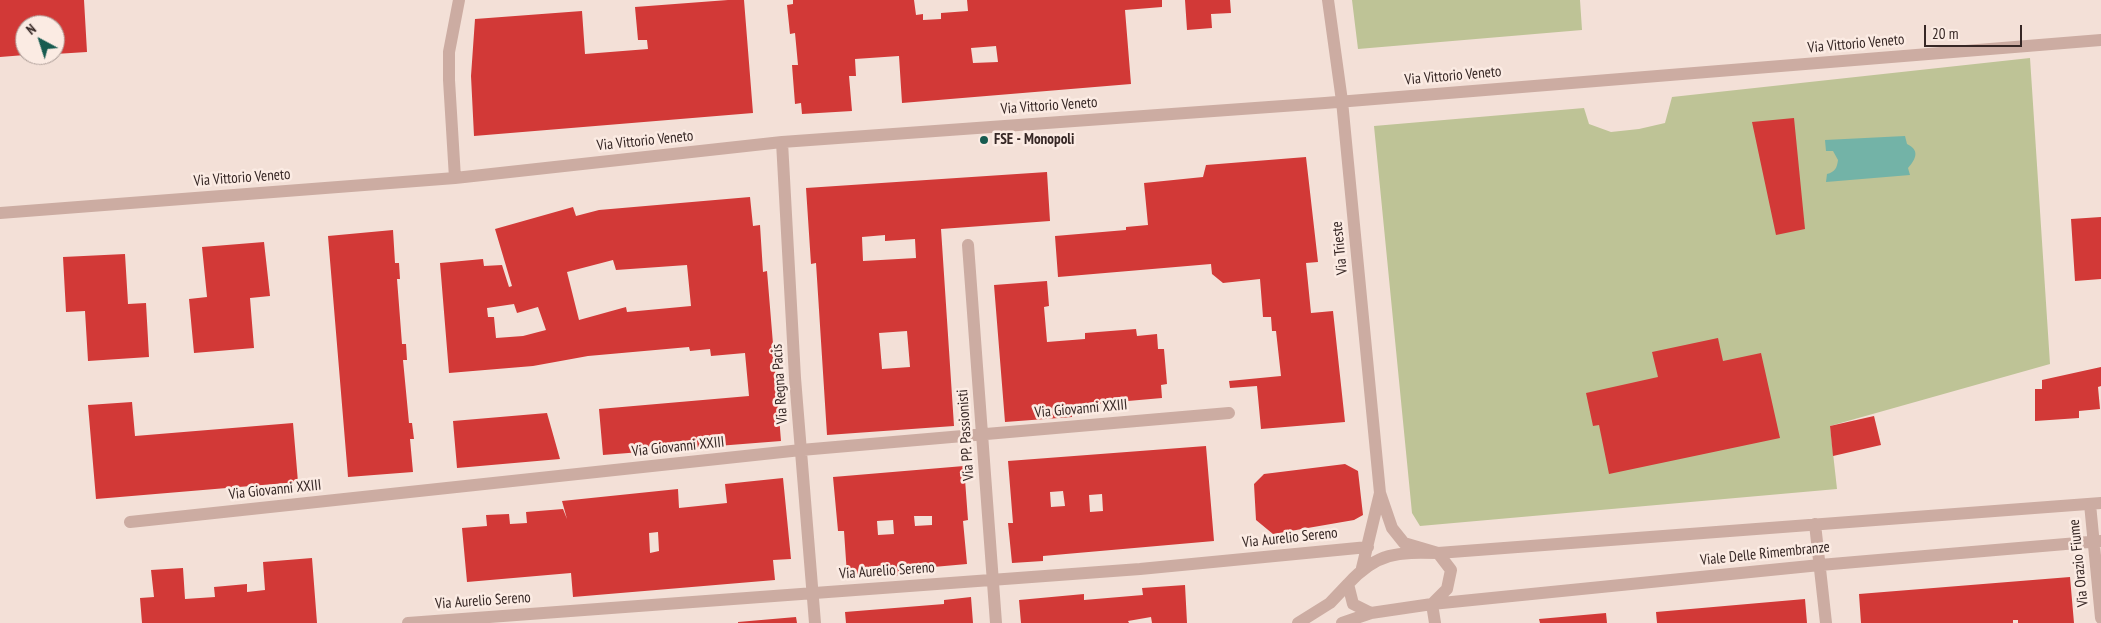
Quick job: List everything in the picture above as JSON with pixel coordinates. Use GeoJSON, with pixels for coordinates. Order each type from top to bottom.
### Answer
{"type":"FeatureCollection","features":[{"type":"Feature","properties":{"kind":"street"},"geometry":{"type":"LineString","coordinates":[[455,178],[449,52],[458,0]]}},
{"type":"Feature","properties":{"kind":"street","name":"Via Trieste"},"geometry":{"type":"LineString","coordinates":[[1328,0],[1342,101],[1380,493]]}},
{"type":"Feature","properties":{"kind":"street","name":"Via Vittorio Veneto"},"geometry":{"type":"LineString","coordinates":[[0,213],[455,178],[782,142],[1342,101],[2101,40]]}},
{"type":"Feature","properties":{"kind":"street","name":"Via Regna Pacis"},"geometry":{"type":"LineString","coordinates":[[782,142],[801,450],[815,623]]}},
{"type":"Feature","properties":{"kind":"street","name":"Via PP. Passionisti"},"geometry":{"type":"LineString","coordinates":[[968,245],[996,623]]}},
{"type":"Feature","properties":{"kind":"street","name":"Via Giovanni XXIII"},"geometry":{"type":"LineString","coordinates":[[130,522],[801,450],[1229,413]]}},
{"type":"Feature","properties":{"kind":"street"},"geometry":{"type":"LineString","coordinates":[[1298,623],[1330,603],[1362,568],[1380,493]]}},
{"type":"Feature","properties":{"kind":"street"},"geometry":{"type":"LineString","coordinates":[[1380,493],[1392,528],[1404,543],[1438,553],[1451,570],[1447,590],[1432,604],[1435,623]]}},
{"type":"Feature","properties":{"kind":"street","name":"Viale Delle Rimembranze"},"geometry":{"type":"LineString","coordinates":[[1362,568],[1396,553],[1438,553],[2096,504]]}},
{"type":"Feature","properties":{"kind":"street","name":"Via Orazio Fiume"},"geometry":{"type":"LineString","coordinates":[[2096,504],[2101,618]]}},
{"type":"Feature","properties":{"kind":"street"},"geometry":{"type":"LineString","coordinates":[[1815,524],[1826,623]]}},
{"type":"Feature","properties":{"kind":"street","name":"Viale Delle Rimembranze"},"geometry":{"type":"LineString","coordinates":[[1342,623],[1371,614],[1432,604],[1820,565],[2097,541]]}},
{"type":"Feature","properties":{"kind":"street","name":"Via Aurelio Sereno"},"geometry":{"type":"LineString","coordinates":[[408,623],[1140,569],[1368,547]]}},
{"type":"Feature","properties":{"kind":"street"},"geometry":{"type":"LineString","coordinates":[[1348,584],[1353,604],[1371,614]]}},
{"type":"Feature","properties":{"kind":"green space"},"geometry":{"type":"Polygon","coordinates":[[[1352,0],[1580,0],[1582,30],[1358,49],[1352,0]]]}},
{"type":"Feature","properties":{"kind":"green space"},"geometry":{"type":"Polygon","coordinates":[[[2030,58],[2050,364],[1830,426],[1837,489],[1420,526],[1412,513],[1374,126],[1584,108],[1589,124],[1611,132],[1639,129],[1665,123],[1672,97],[2030,58]]]}},
{"type":"Feature","properties":{"kind":"water"},"geometry":{"type":"Polygon","coordinates":[[[1905,136],[1907,144],[1915,152],[1915,158],[1908,168],[1910,175],[1826,182],[1827,174],[1835,169],[1838,160],[1833,151],[1826,151],[1825,140],[1905,136]]]}},
{"type":"Feature","properties":{"kind":"building"},"geometry":{"type":"Polygon","coordinates":[[[0,0],[84,0],[87,52],[65,53],[65,15],[15,15],[15,56],[0,57],[0,0]]]}},
{"type":"Feature","properties":{"kind":"building"},"geometry":{"type":"Polygon","coordinates":[[[744,0],[753,113],[474,136],[471,76],[475,19],[582,11],[585,54],[648,49],[647,40],[638,40],[635,7],[744,0]]]}},
{"type":"Feature","properties":{"kind":"building"},"geometry":{"type":"Polygon","coordinates":[[[793,0],[914,0],[916,15],[923,14],[923,20],[941,19],[941,13],[968,11],[967,0],[1162,0],[1162,7],[1125,10],[1131,84],[902,103],[899,56],[855,59],[856,76],[849,76],[852,111],[802,114],[801,103],[795,104],[792,65],[798,65],[795,33],[790,34],[787,5],[793,4],[793,0]],[[996,46],[971,48],[973,63],[998,62],[996,46]]]}},
{"type":"Feature","properties":{"kind":"building"},"geometry":{"type":"Polygon","coordinates":[[[1185,0],[1230,0],[1231,13],[1211,14],[1212,28],[1187,30],[1185,0]]]}},
{"type":"Feature","properties":{"kind":"building"},"geometry":{"type":"Polygon","coordinates":[[[1794,118],[1805,229],[1776,235],[1752,122],[1794,118]]]}},
{"type":"Feature","properties":{"kind":"building"},"geometry":{"type":"Polygon","coordinates":[[[1306,157],[1318,262],[1306,263],[1311,313],[1333,311],[1345,422],[1261,429],[1257,386],[1230,388],[1229,381],[1281,376],[1276,331],[1272,331],[1271,317],[1263,317],[1260,279],[1223,283],[1212,274],[1211,264],[1058,277],[1055,236],[1126,230],[1126,227],[1148,225],[1144,183],[1203,177],[1206,165],[1306,157]]]}},
{"type":"Feature","properties":{"kind":"building"},"geometry":{"type":"Polygon","coordinates":[[[1047,172],[1050,221],[941,229],[954,426],[827,435],[816,263],[811,264],[806,188],[1047,172]],[[885,235],[862,237],[863,261],[916,258],[915,239],[885,241],[885,235]],[[907,331],[879,333],[882,369],[910,367],[907,331]]]}},
{"type":"Feature","properties":{"kind":"building"},"geometry":{"type":"Polygon","coordinates":[[[750,197],[753,226],[760,225],[763,272],[767,271],[781,441],[603,455],[599,409],[749,396],[745,353],[711,356],[710,349],[690,351],[689,347],[588,356],[533,366],[449,373],[440,263],[483,259],[484,266],[502,265],[509,287],[512,286],[495,229],[573,207],[576,216],[599,210],[750,197]],[[613,260],[567,272],[579,320],[626,307],[627,312],[691,306],[687,265],[616,270],[613,260]],[[514,304],[487,308],[488,317],[494,317],[496,338],[523,336],[546,330],[538,307],[517,313],[514,304]]]}},
{"type":"Feature","properties":{"kind":"building"},"geometry":{"type":"Polygon","coordinates":[[[2101,217],[2101,279],[2075,281],[2071,219],[2101,217]]]}},
{"type":"Feature","properties":{"kind":"building"},"geometry":{"type":"Polygon","coordinates":[[[393,230],[395,263],[399,263],[400,279],[397,279],[402,344],[406,344],[407,360],[403,360],[409,423],[412,423],[414,439],[410,439],[413,472],[348,477],[328,236],[393,230]]]}},
{"type":"Feature","properties":{"kind":"building"},"geometry":{"type":"Polygon","coordinates":[[[264,242],[270,296],[250,298],[254,348],[194,353],[189,299],[207,297],[202,247],[264,242]]]}},
{"type":"Feature","properties":{"kind":"building"},"geometry":{"type":"Polygon","coordinates":[[[125,254],[128,304],[146,303],[149,357],[88,361],[85,311],[66,312],[63,257],[125,254]]]}},
{"type":"Feature","properties":{"kind":"building"},"geometry":{"type":"Polygon","coordinates":[[[1047,281],[1049,306],[1044,307],[1047,342],[1085,339],[1085,333],[1136,329],[1137,336],[1157,334],[1158,349],[1164,349],[1167,384],[1161,385],[1162,398],[1071,406],[1072,417],[1005,422],[994,285],[1047,281]]]}},
{"type":"Feature","properties":{"kind":"building"},"geometry":{"type":"Polygon","coordinates":[[[1718,338],[1723,361],[1761,353],[1780,438],[1609,474],[1599,425],[1593,426],[1586,393],[1658,377],[1652,352],[1718,338]]]}},
{"type":"Feature","properties":{"kind":"building"},"geometry":{"type":"Polygon","coordinates":[[[2101,367],[2101,386],[2098,387],[2100,409],[2079,411],[2079,418],[2035,421],[2035,389],[2042,389],[2042,380],[2101,367]]]}},
{"type":"Feature","properties":{"kind":"building"},"geometry":{"type":"Polygon","coordinates":[[[132,402],[135,436],[293,423],[298,482],[96,499],[88,405],[132,402]]]}},
{"type":"Feature","properties":{"kind":"building"},"geometry":{"type":"Polygon","coordinates":[[[547,413],[560,459],[457,468],[453,421],[547,413]]]}},
{"type":"Feature","properties":{"kind":"building"},"geometry":{"type":"Polygon","coordinates":[[[1874,416],[1881,445],[1833,456],[1830,426],[1874,416]]]}},
{"type":"Feature","properties":{"kind":"building"},"geometry":{"type":"Polygon","coordinates":[[[1206,446],[1214,541],[1043,556],[1043,561],[1012,563],[1008,523],[1013,523],[1008,461],[1206,446]],[[1063,491],[1050,492],[1051,507],[1065,506],[1063,491]],[[1102,494],[1089,495],[1090,512],[1103,511],[1102,494]]]}},
{"type":"Feature","properties":{"kind":"building"},"geometry":{"type":"Polygon","coordinates":[[[1345,464],[1358,471],[1363,515],[1354,520],[1273,534],[1256,520],[1254,484],[1264,474],[1345,464]]]}},
{"type":"Feature","properties":{"kind":"building"},"geometry":{"type":"Polygon","coordinates":[[[964,466],[968,520],[963,521],[967,564],[922,568],[923,573],[890,576],[890,571],[847,575],[844,531],[838,531],[833,477],[964,466]],[[914,516],[915,526],[932,525],[932,516],[914,516]],[[893,520],[877,521],[878,535],[894,534],[893,520]]]}},
{"type":"Feature","properties":{"kind":"building"},"geometry":{"type":"Polygon","coordinates":[[[783,478],[791,559],[773,560],[775,580],[573,597],[571,573],[467,582],[462,528],[487,526],[486,515],[509,514],[510,524],[527,523],[526,512],[563,509],[567,519],[562,501],[678,489],[679,508],[727,503],[725,484],[783,478]],[[658,532],[649,533],[650,553],[659,551],[658,532]]]}},
{"type":"Feature","properties":{"kind":"building"},"geometry":{"type":"Polygon","coordinates":[[[312,558],[317,623],[142,623],[140,598],[154,597],[151,570],[183,568],[185,599],[215,597],[214,587],[247,584],[247,592],[265,590],[263,562],[312,558]]]}},
{"type":"Feature","properties":{"kind":"building"},"geometry":{"type":"Polygon","coordinates":[[[2070,577],[2074,623],[2018,623],[2018,620],[2013,620],[2013,623],[1861,623],[1859,594],[2070,577]]]}},
{"type":"Feature","properties":{"kind":"building"},"geometry":{"type":"Polygon","coordinates":[[[1185,585],[1187,623],[1152,623],[1151,617],[1128,621],[1129,623],[1021,623],[1019,600],[1084,594],[1084,600],[1143,595],[1142,588],[1185,585]]]}},
{"type":"Feature","properties":{"kind":"building"},"geometry":{"type":"Polygon","coordinates":[[[971,597],[973,623],[846,623],[845,612],[944,604],[944,600],[971,597]]]}},
{"type":"Feature","properties":{"kind":"building"},"geometry":{"type":"Polygon","coordinates":[[[1805,599],[1807,623],[1657,623],[1656,612],[1805,599]]]}},
{"type":"Feature","properties":{"kind":"building"},"geometry":{"type":"Polygon","coordinates":[[[1606,613],[1607,623],[1540,623],[1539,619],[1606,613]]]}},
{"type":"Feature","properties":{"kind":"building"},"geometry":{"type":"Polygon","coordinates":[[[796,617],[797,623],[738,623],[738,622],[796,617]]]}},
{"type":"Feature","properties":{"kind":"place","name":"FSE - Monopoli"},"geometry":{"type":"Point","coordinates":[984,140]}}]}
